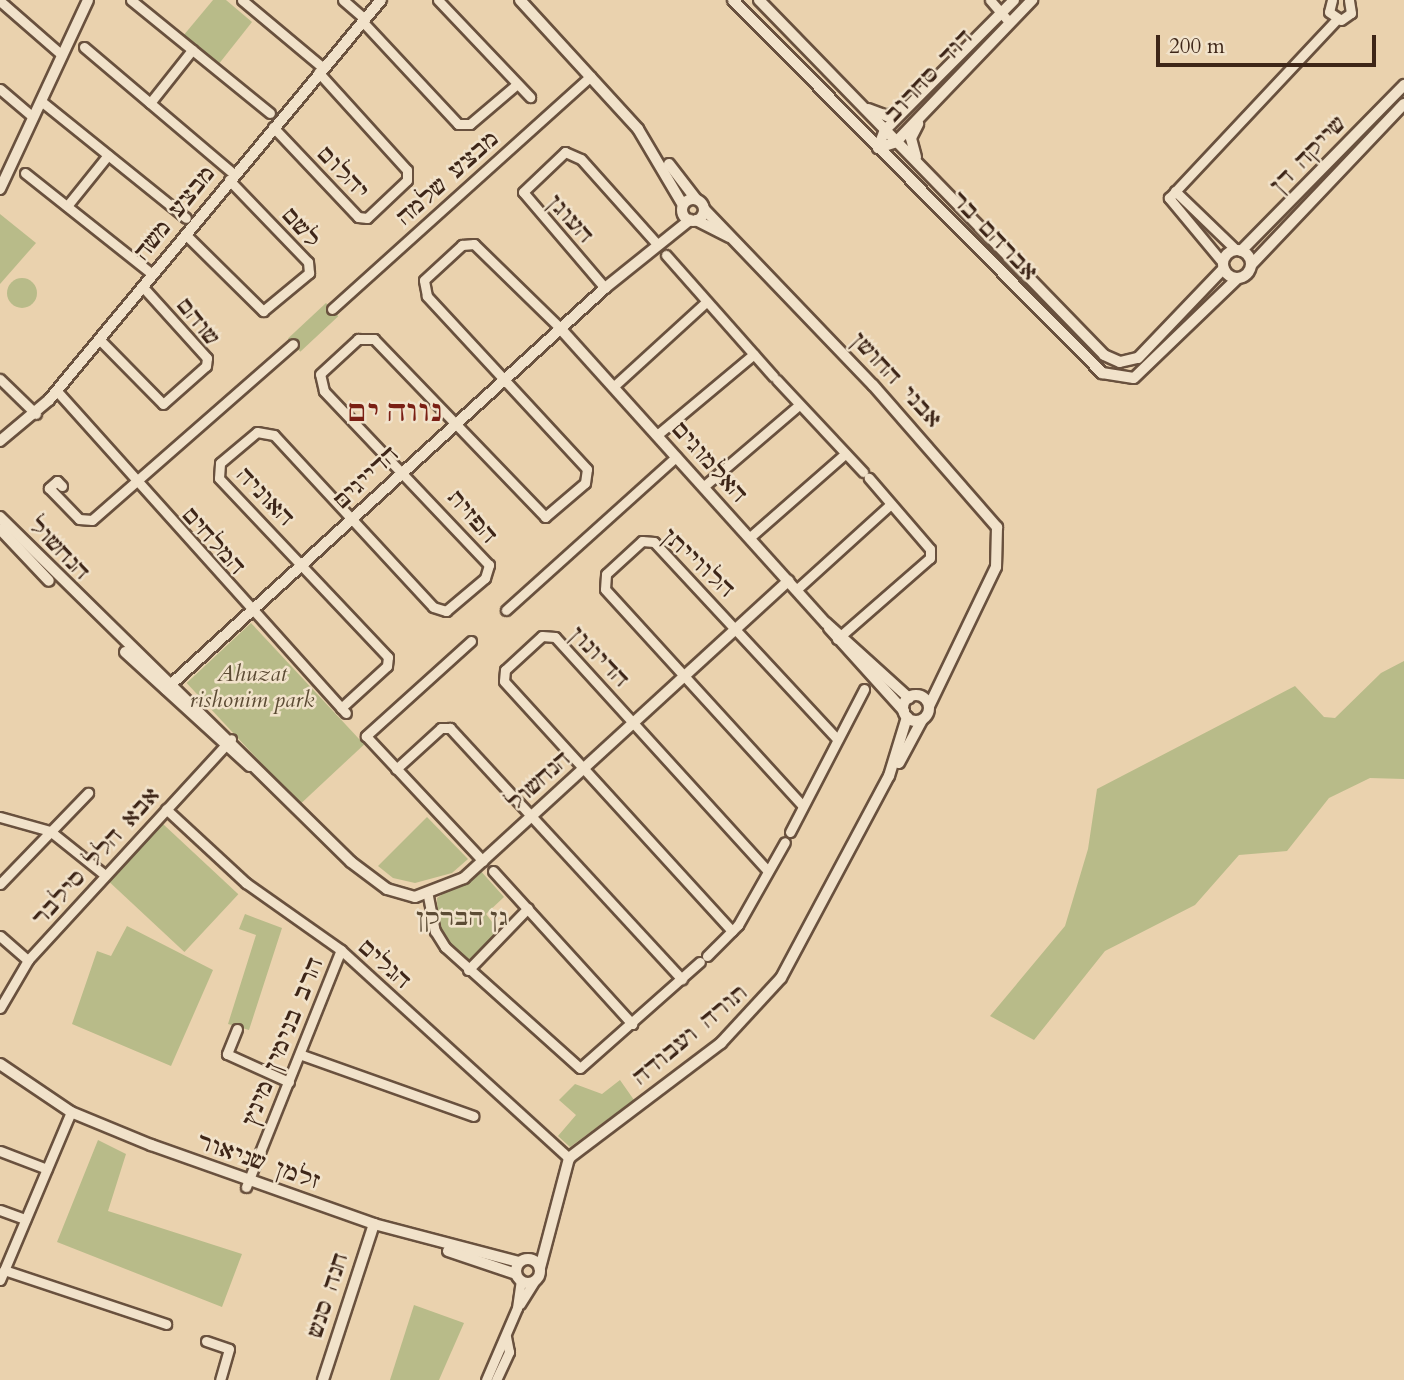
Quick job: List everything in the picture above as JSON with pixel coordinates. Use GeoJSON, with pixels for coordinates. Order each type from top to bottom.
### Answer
{"type":"FeatureCollection","features":[{"type":"Feature","properties":{"kind":"street"},"geometry":{"type":"LineString","coordinates":[[0,189],[3,176],[88,0]]}},
{"type":"Feature","properties":{"kind":"street"},"geometry":{"type":"LineString","coordinates":[[131,0],[270,113]]}},
{"type":"Feature","properties":{"kind":"street","name":"יהלום"},"geometry":{"type":"LineString","coordinates":[[242,0],[320,70],[407,170],[407,180],[367,218],[358,217],[273,127]]}},
{"type":"Feature","properties":{"kind":"street"},"geometry":{"type":"LineString","coordinates":[[343,0],[458,124],[470,124],[516,85]]}},
{"type":"Feature","properties":{"kind":"street"},"geometry":{"type":"LineString","coordinates":[[438,0],[530,97]]}},
{"type":"Feature","properties":{"kind":"street","name":"אבני החושן"},"geometry":{"type":"LineString","coordinates":[[520,0],[591,76],[704,209],[754,256],[971,493],[999,537],[996,567],[949,662]]}},
{"type":"Feature","properties":{"kind":"street","name":"אברהם בר"},"geometry":{"type":"LineString","coordinates":[[733,0],[1083,360],[1108,376],[1126,379],[1144,371],[1238,278]]}},
{"type":"Feature","properties":{"kind":"street","name":"אברהם בר"},"geometry":{"type":"LineString","coordinates":[[759,0],[1113,360],[1143,354],[1223,266]]}},
{"type":"Feature","properties":{"kind":"street","name":"דוד סחרוב"},"geometry":{"type":"LineString","coordinates":[[878,148],[886,130],[1014,0]]}},
{"type":"Feature","properties":{"kind":"street","name":"דוד סחרוב"},"geometry":{"type":"LineString","coordinates":[[878,148],[896,142],[1032,0]]}},
{"type":"Feature","properties":{"kind":"street"},"geometry":{"type":"LineString","coordinates":[[1332,0],[1329,12],[1337,19]]}},
{"type":"Feature","properties":{"kind":"street"},"geometry":{"type":"LineString","coordinates":[[0,1],[62,55]]}},
{"type":"Feature","properties":{"kind":"street"},"geometry":{"type":"LineString","coordinates":[[991,1],[1009,22]]}},
{"type":"Feature","properties":{"kind":"street"},"geometry":{"type":"LineString","coordinates":[[990,24],[991,1]]}},
{"type":"Feature","properties":{"kind":"street"},"geometry":{"type":"LineString","coordinates":[[1171,195],[1337,19],[1349,16],[1352,1]]}},
{"type":"Feature","properties":{"kind":"street","name":"מבצע משה"},"geometry":{"type":"LineString","coordinates":[[0,441],[36,414],[379,2]]}},
{"type":"Feature","properties":{"kind":"street"},"geometry":{"type":"LineString","coordinates":[[84,47],[232,177]]}},
{"type":"Feature","properties":{"kind":"street"},"geometry":{"type":"LineString","coordinates":[[150,103],[192,50]]}},
{"type":"Feature","properties":{"kind":"street","name":"מבצע שלמה"},"geometry":{"type":"LineString","coordinates":[[332,309],[591,76]]}},
{"type":"Feature","properties":{"kind":"street","name":"שייקה דן"},"geometry":{"type":"LineString","coordinates":[[1223,266],[1404,85]]}},
{"type":"Feature","properties":{"kind":"street"},"geometry":{"type":"LineString","coordinates":[[0,89],[33,117]]}},
{"type":"Feature","properties":{"kind":"street"},"geometry":{"type":"LineString","coordinates":[[923,169],[911,138],[938,96]]}},
{"type":"Feature","properties":{"kind":"street"},"geometry":{"type":"LineString","coordinates":[[860,104],[892,115],[917,98]]}},
{"type":"Feature","properties":{"kind":"street"},"geometry":{"type":"LineString","coordinates":[[41,101],[186,218]]}},
{"type":"Feature","properties":{"kind":"street","name":"שייקה דן"},"geometry":{"type":"LineString","coordinates":[[1238,278],[1404,104]]}},
{"type":"Feature","properties":{"kind":"street","name":"אבני החושן"},"geometry":{"type":"LineString","coordinates":[[642,136],[688,214],[754,256]]}},
{"type":"Feature","properties":{"kind":"street","name":"העוגן"},"geometry":{"type":"LineString","coordinates":[[605,288],[524,197],[526,185],[556,160],[575,153],[657,244]]}},
{"type":"Feature","properties":{"kind":"street"},"geometry":{"type":"LineString","coordinates":[[67,206],[108,155]]}},
{"type":"Feature","properties":{"kind":"street"},"geometry":{"type":"LineString","coordinates":[[24,173],[152,274]]}},
{"type":"Feature","properties":{"kind":"street","name":"לשם"},"geometry":{"type":"LineString","coordinates":[[185,234],[263,311],[309,273],[308,262],[232,177]]}},
{"type":"Feature","properties":{"kind":"street"},"geometry":{"type":"LineString","coordinates":[[1171,195],[1238,250],[1251,265]]}},
{"type":"Feature","properties":{"kind":"street"},"geometry":{"type":"LineString","coordinates":[[1171,195],[1223,266],[1238,278]]}},
{"type":"Feature","properties":{"kind":"street"},"geometry":{"type":"LineString","coordinates":[[688,214],[696,199]]}},
{"type":"Feature","properties":{"kind":"street","name":"הדייגים"},"geometry":{"type":"LineString","coordinates":[[169,686],[560,328],[688,214],[704,209]]}},
{"type":"Feature","properties":{"kind":"street"},"geometry":{"type":"LineString","coordinates":[[405,470],[321,386],[320,374],[358,338],[374,339],[538,515],[548,516],[585,483],[587,469],[424,291],[424,280],[453,254],[474,244],[560,328]]}},
{"type":"Feature","properties":{"kind":"street"},"geometry":{"type":"LineString","coordinates":[[666,255],[799,405],[866,475],[930,550],[930,558],[838,638]]}},
{"type":"Feature","properties":{"kind":"street","name":"שוהם"},"geometry":{"type":"LineString","coordinates":[[99,339],[163,404],[206,366],[204,354],[142,286]]}},
{"type":"Feature","properties":{"kind":"street"},"geometry":{"type":"LineString","coordinates":[[613,387],[706,302]]}},
{"type":"Feature","properties":{"kind":"street","name":"האלמוגים"},"geometry":{"type":"LineString","coordinates":[[560,328],[906,714]]}},
{"type":"Feature","properties":{"kind":"street"},"geometry":{"type":"LineString","coordinates":[[62,486],[57,481],[49,488],[87,521],[136,485],[223,399],[233,398],[293,344]]}},
{"type":"Feature","properties":{"kind":"street"},"geometry":{"type":"LineString","coordinates":[[657,435],[754,354]]}},
{"type":"Feature","properties":{"kind":"street"},"geometry":{"type":"LineString","coordinates":[[0,379],[36,414]]}},
{"type":"Feature","properties":{"kind":"street","name":"המלחים"},"geometry":{"type":"LineString","coordinates":[[56,390],[136,485],[343,710],[387,666],[388,657],[303,564]]}},
{"type":"Feature","properties":{"kind":"street"},"geometry":{"type":"LineString","coordinates":[[703,487],[799,405]]}},
{"type":"Feature","properties":{"kind":"street","name":"האוניה"},"geometry":{"type":"LineString","coordinates":[[303,564],[219,478],[220,463],[257,432],[268,431],[354,518]]}},
{"type":"Feature","properties":{"kind":"street"},"geometry":{"type":"LineString","coordinates":[[749,538],[845,454]]}},
{"type":"Feature","properties":{"kind":"street"},"geometry":{"type":"LineString","coordinates":[[506,610],[676,457]]}},
{"type":"Feature","properties":{"kind":"street","name":"הפזית"},"geometry":{"type":"LineString","coordinates":[[354,518],[436,610],[446,611],[485,578],[489,565],[405,470]]}},
{"type":"Feature","properties":{"kind":"street"},"geometry":{"type":"LineString","coordinates":[[792,586],[891,504]]}},
{"type":"Feature","properties":{"kind":"street","name":"הנחשול"},"geometry":{"type":"LineString","coordinates":[[0,517],[169,686]]}},
{"type":"Feature","properties":{"kind":"street","name":"הנחשול"},"geometry":{"type":"LineString","coordinates":[[0,529],[382,885],[428,896],[454,886],[737,628],[792,586]]}},
{"type":"Feature","properties":{"kind":"street","name":"הלווייתן"},"geometry":{"type":"LineString","coordinates":[[802,805],[605,589],[606,574],[642,541],[654,542],[737,628],[837,739]]}},
{"type":"Feature","properties":{"kind":"street","name":"הדיונון"},"geometry":{"type":"LineString","coordinates":[[584,768],[504,681],[505,670],[550,634],[634,722]]}},
{"type":"Feature","properties":{"kind":"street","name":"האלמוגים"},"geometry":{"type":"LineString","coordinates":[[838,638],[929,706]]}},
{"type":"Feature","properties":{"kind":"street"},"geometry":{"type":"LineString","coordinates":[[471,641],[366,736],[482,860]]}},
{"type":"Feature","properties":{"kind":"street"},"geometry":{"type":"LineString","coordinates":[[914,697],[949,662]]}},
{"type":"Feature","properties":{"kind":"street"},"geometry":{"type":"LineString","coordinates":[[929,706],[949,662]]}},
{"type":"Feature","properties":{"kind":"street"},"geometry":{"type":"LineString","coordinates":[[790,832],[864,689]]}},
{"type":"Feature","properties":{"kind":"street","name":"תורה ועבודה"},"geometry":{"type":"LineString","coordinates":[[889,776],[906,714],[914,697]]}},
{"type":"Feature","properties":{"kind":"street","name":"תורה ועבודה"},"geometry":{"type":"LineString","coordinates":[[569,1158],[690,1068],[766,998],[929,706]]}},
{"type":"Feature","properties":{"kind":"street"},"geometry":{"type":"LineString","coordinates":[[906,714],[922,720]]}},
{"type":"Feature","properties":{"kind":"street"},"geometry":{"type":"LineString","coordinates":[[634,722],[768,871]]}},
{"type":"Feature","properties":{"kind":"street"},"geometry":{"type":"LineString","coordinates":[[396,769],[447,727],[535,813],[682,979]]}},
{"type":"Feature","properties":{"kind":"street","name":"אבא הלל סילבר"},"geometry":{"type":"LineString","coordinates":[[0,1008],[28,960],[228,742]]}},
{"type":"Feature","properties":{"kind":"street"},"geometry":{"type":"LineString","coordinates":[[584,768],[732,931]]}},
{"type":"Feature","properties":{"kind":"street"},"geometry":{"type":"LineString","coordinates":[[0,884],[88,793]]}},
{"type":"Feature","properties":{"kind":"street","name":"הגלים"},"geometry":{"type":"LineString","coordinates":[[166,808],[246,883],[341,950],[569,1158]]}},
{"type":"Feature","properties":{"kind":"street"},"geometry":{"type":"LineString","coordinates":[[0,817],[50,831],[105,875]]}},
{"type":"Feature","properties":{"kind":"street"},"geometry":{"type":"LineString","coordinates":[[428,896],[435,932],[468,970],[580,1068],[682,979],[732,931],[785,842]]}},
{"type":"Feature","properties":{"kind":"street"},"geometry":{"type":"LineString","coordinates":[[493,871],[632,1024]]}},
{"type":"Feature","properties":{"kind":"street"},"geometry":{"type":"LineString","coordinates":[[468,970],[528,908]]}},
{"type":"Feature","properties":{"kind":"street"},"geometry":{"type":"LineString","coordinates":[[0,936],[28,960]]}},
{"type":"Feature","properties":{"kind":"street","name":"הרב בנימין מינץ"},"geometry":{"type":"LineString","coordinates":[[247,1184],[302,1055],[341,950]]}},
{"type":"Feature","properties":{"kind":"street"},"geometry":{"type":"LineString","coordinates":[[237,1029],[227,1054],[289,1082]]}},
{"type":"Feature","properties":{"kind":"street"},"geometry":{"type":"LineString","coordinates":[[302,1055],[472,1116]]}},
{"type":"Feature","properties":{"kind":"street","name":"זלמן שניאור"},"geometry":{"type":"LineString","coordinates":[[0,1064],[70,1114]]}},
{"type":"Feature","properties":{"kind":"street","name":"זלמן שניאור"},"geometry":{"type":"LineString","coordinates":[[0,1071],[70,1114],[247,1184],[518,1277]]}},
{"type":"Feature","properties":{"kind":"street"},"geometry":{"type":"LineString","coordinates":[[0,1280],[70,1114]]}},
{"type":"Feature","properties":{"kind":"street"},"geometry":{"type":"LineString","coordinates":[[0,1151],[47,1169]]}},
{"type":"Feature","properties":{"kind":"street"},"geometry":{"type":"LineString","coordinates":[[486,1380],[517,1308],[536,1280],[536,1264],[569,1158]]}},
{"type":"Feature","properties":{"kind":"street"},"geometry":{"type":"LineString","coordinates":[[0,1210],[25,1219]]}},
{"type":"Feature","properties":{"kind":"street","name":"זלמן שניאור"},"geometry":{"type":"LineString","coordinates":[[372,1227],[519,1262]]}},
{"type":"Feature","properties":{"kind":"street","name":"חנה סנש"},"geometry":{"type":"LineString","coordinates":[[323,1380],[372,1227]]}},
{"type":"Feature","properties":{"kind":"street"},"geometry":{"type":"LineString","coordinates":[[517,1308],[519,1262],[536,1264]]}},
{"type":"Feature","properties":{"kind":"street"},"geometry":{"type":"LineString","coordinates":[[4,1270],[166,1324]]}},
{"type":"Feature","properties":{"kind":"street"},"geometry":{"type":"LineString","coordinates":[[518,1277],[536,1280]]}},
{"type":"Feature","properties":{"kind":"street"},"geometry":{"type":"LineString","coordinates":[[496,1380],[509,1352],[506,1335]]}},
{"type":"Feature","properties":{"kind":"street"},"geometry":{"type":"LineString","coordinates":[[206,1341],[229,1349],[220,1380]]}},
{"type":"Feature","properties":{"kind":"green space"},"geometry":{"type":"Polygon","coordinates":[[[213,0],[226,0],[252,22],[218,65],[183,36],[213,0]]]}},
{"type":"Feature","properties":{"kind":"green space"},"geometry":{"type":"Polygon","coordinates":[[[0,214],[36,243],[0,284],[0,214]]]}},
{"type":"Feature","properties":{"kind":"green space"},"geometry":{"type":"Polygon","coordinates":[[[22,278],[33,282],[37,293],[33,304],[22,308],[11,304],[7,293],[11,282],[22,278]]]}},
{"type":"Feature","properties":{"kind":"green space"},"geometry":{"type":"Polygon","coordinates":[[[326,303],[338,316],[300,352],[288,338],[326,303]]]}},
{"type":"Feature","properties":{"kind":"green space","name":"Ahuzat rishonim park"},"geometry":{"type":"Polygon","coordinates":[[[251,623],[364,744],[300,804],[187,683],[251,623]]]}},
{"type":"Feature","properties":{"kind":"green space"},"geometry":{"type":"Polygon","coordinates":[[[1404,661],[1404,779],[1370,778],[1329,798],[1287,851],[1239,855],[1195,905],[1105,951],[1034,1040],[990,1016],[1065,926],[1088,849],[1097,789],[1295,686],[1324,717],[1335,718],[1381,673],[1404,661]]]}},
{"type":"Feature","properties":{"kind":"green space"},"geometry":{"type":"Polygon","coordinates":[[[427,817],[468,859],[452,873],[415,883],[393,878],[378,866],[427,817]]]}},
{"type":"Feature","properties":{"kind":"green space"},"geometry":{"type":"Polygon","coordinates":[[[163,824],[238,894],[184,952],[109,882],[163,824]]]}},
{"type":"Feature","properties":{"kind":"green space","name":"גן הברקן"},"geometry":{"type":"Polygon","coordinates":[[[479,869],[504,897],[486,914],[499,931],[468,962],[438,931],[437,898],[479,869]]]}},
{"type":"Feature","properties":{"kind":"green space"},"geometry":{"type":"Polygon","coordinates":[[[245,914],[282,928],[249,1030],[228,1024],[256,935],[239,929],[245,914]]]}},
{"type":"Feature","properties":{"kind":"green space"},"geometry":{"type":"Polygon","coordinates":[[[127,926],[213,970],[171,1066],[72,1024],[97,951],[111,956],[127,926]]]}},
{"type":"Feature","properties":{"kind":"green space"},"geometry":{"type":"Polygon","coordinates":[[[620,1080],[634,1100],[570,1147],[558,1136],[576,1115],[559,1100],[575,1084],[602,1094],[620,1080]]]}},
{"type":"Feature","properties":{"kind":"green space"},"geometry":{"type":"Polygon","coordinates":[[[98,1140],[126,1154],[108,1211],[242,1254],[222,1307],[57,1242],[98,1140]]]}},
{"type":"Feature","properties":{"kind":"green space"},"geometry":{"type":"Polygon","coordinates":[[[414,1305],[464,1323],[439,1380],[390,1380],[414,1305]]]}},
{"type":"Feature","properties":{"kind":"district","name":"נווה ים"},"geometry":{"type":"Point","coordinates":[395,412]}}]}
